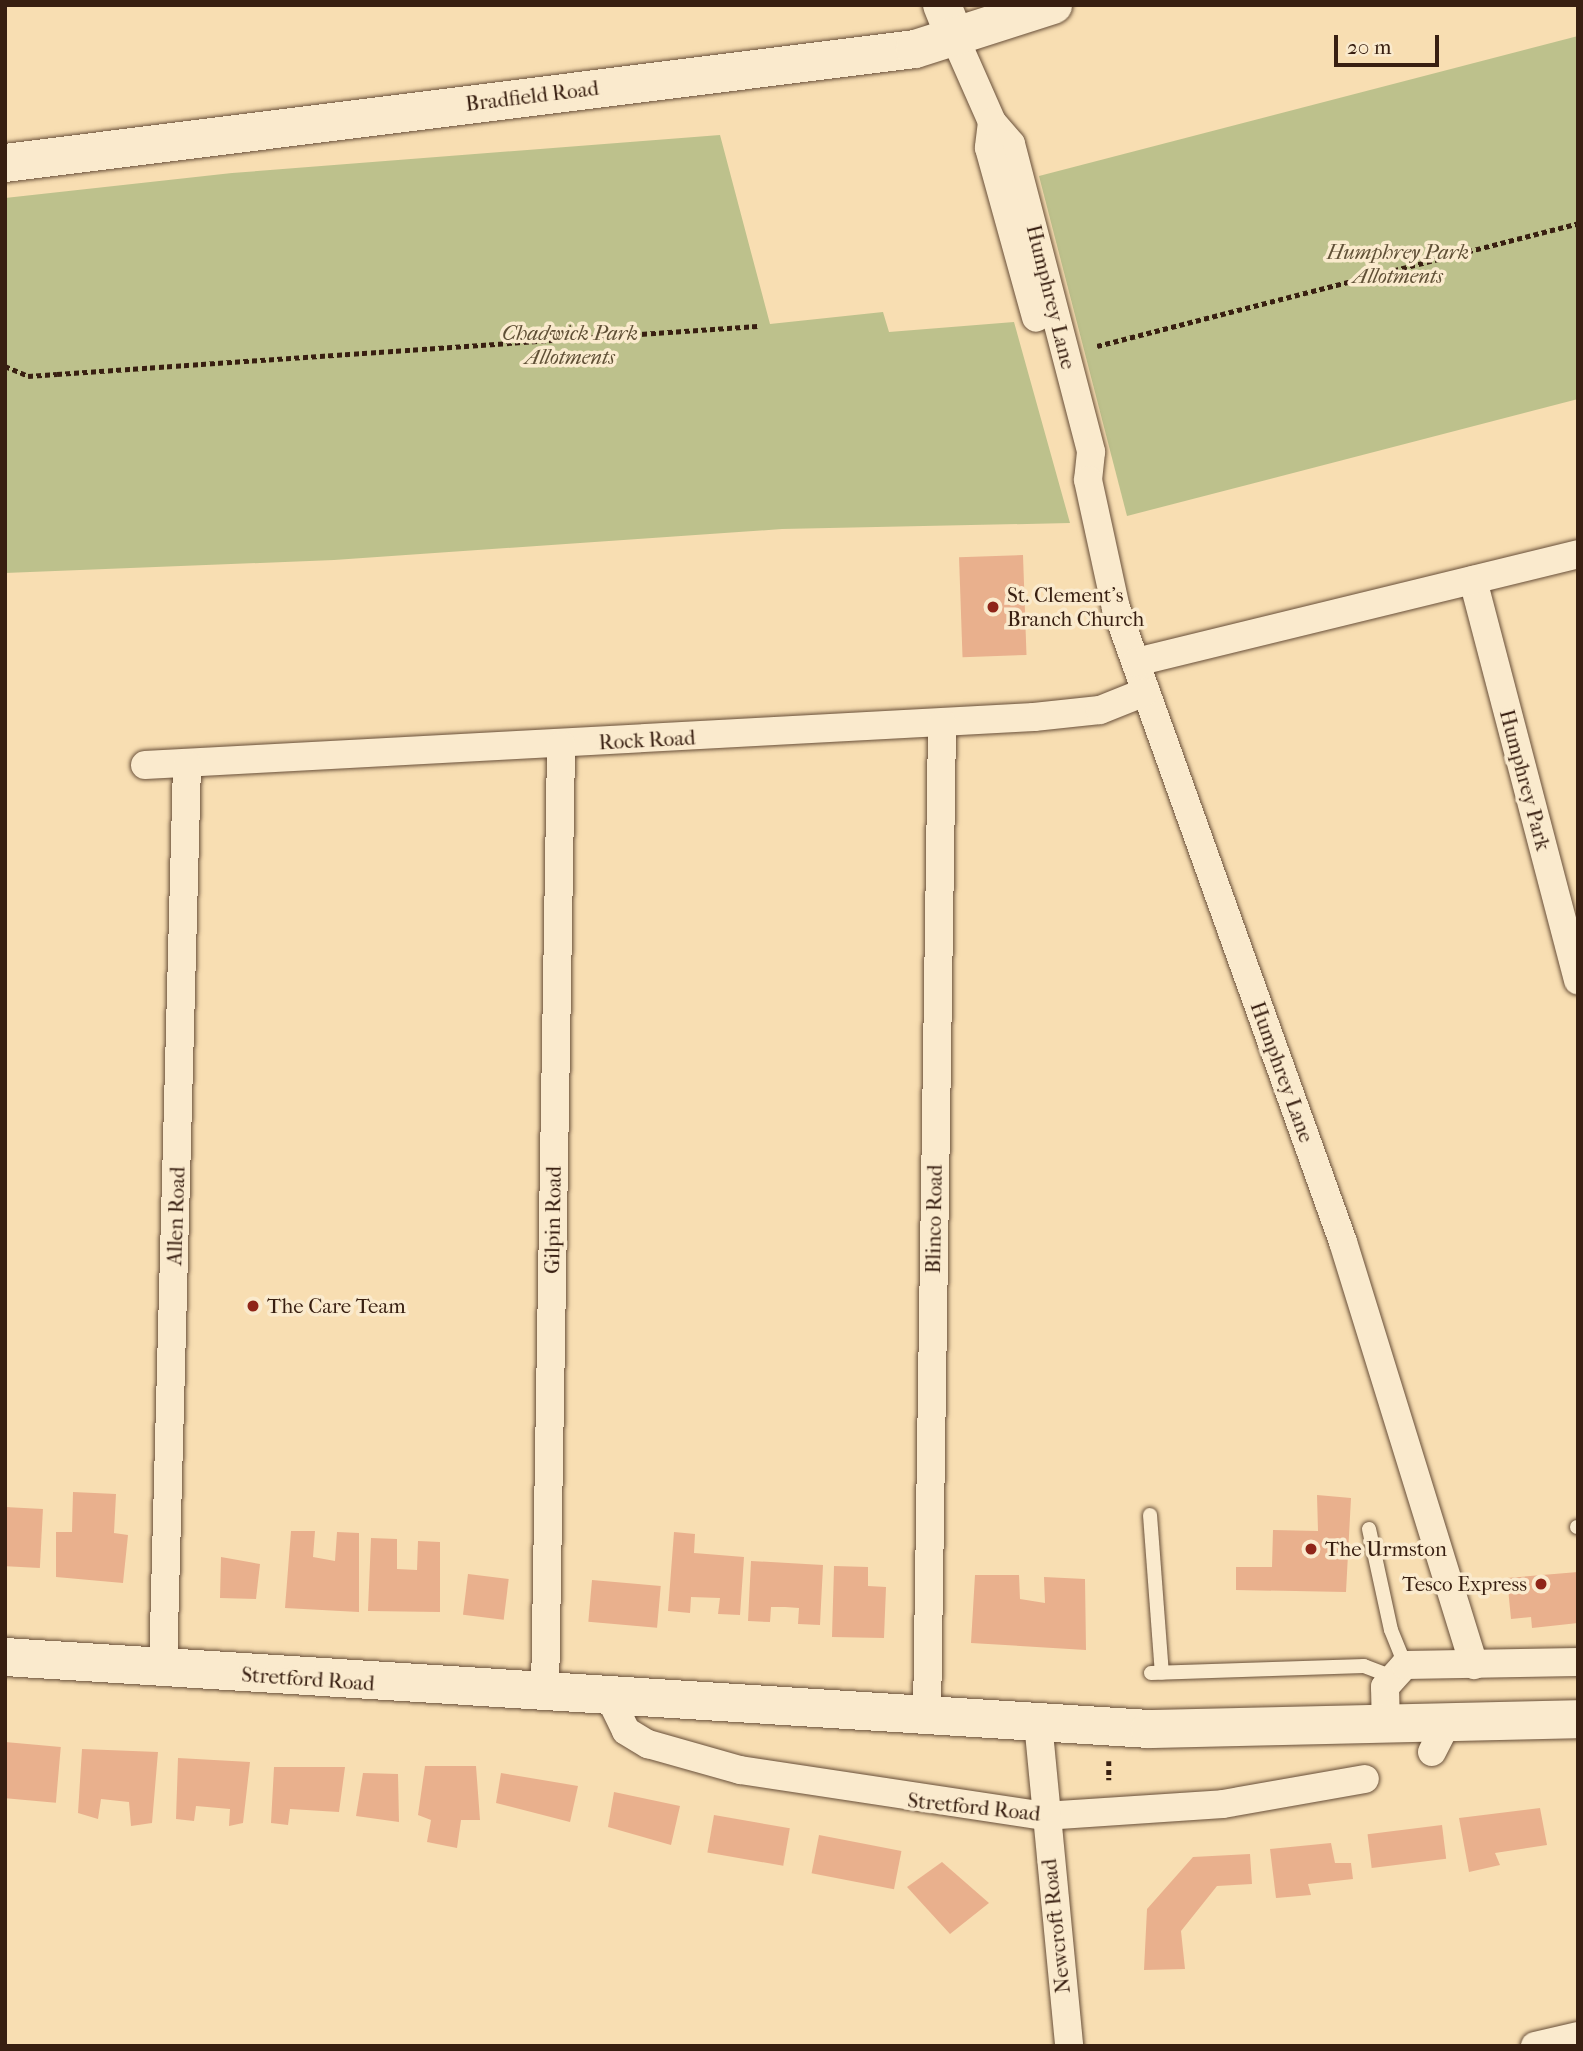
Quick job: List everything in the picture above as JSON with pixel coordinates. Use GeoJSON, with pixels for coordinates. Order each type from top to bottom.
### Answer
{"type":"FeatureCollection","features":[{"type":"Feature","properties":{"kind":"main road","name":"Bradfield Road"},"geometry":{"type":"LineString","coordinates":[[5,163],[915,49],[948,22],[1053,5]]}},
{"type":"Feature","properties":{"kind":"main road","name":"Stretford Road"},"geometry":{"type":"LineString","coordinates":[[5,1657],[611,1700],[1150,1729],[1386,1728],[1439,1738],[1578,1719]]}},
{"type":"Feature","properties":{"kind":"street","name":"Humphrey Lane"},"geometry":{"type":"LineString","coordinates":[[948,22],[992,122],[1011,144],[1091,452],[1088,480]]}},
{"type":"Feature","properties":{"kind":"street","name":"Humphrey Lane"},"geometry":{"type":"LineString","coordinates":[[992,122],[989,148],[1075,456],[1088,480],[1112,594],[1343,1242],[1474,1665]]}},
{"type":"Feature","properties":{"kind":"street"},"geometry":{"type":"LineString","coordinates":[[1136,662],[1578,554]]}},
{"type":"Feature","properties":{"kind":"street","name":"Humphrey Park"},"geometry":{"type":"LineString","coordinates":[[1473,580],[1578,980]]}},
{"type":"Feature","properties":{"kind":"street","name":"Rock Road"},"geometry":{"type":"LineString","coordinates":[[145,765],[942,723],[1100,710],[1145,692]]}},
{"type":"Feature","properties":{"kind":"street","name":"Blinco Road"},"geometry":{"type":"LineString","coordinates":[[927,1715],[942,723]]}},
{"type":"Feature","properties":{"kind":"street","name":"Gilpin Road"},"geometry":{"type":"LineString","coordinates":[[545,1694],[561,745]]}},
{"type":"Feature","properties":{"kind":"street","name":"Allen Road"},"geometry":{"type":"LineString","coordinates":[[163,1669],[187,764]]}},
{"type":"Feature","properties":{"kind":"street"},"geometry":{"type":"LineString","coordinates":[[1386,1728],[1397,1670],[1578,1662]]}},
{"type":"Feature","properties":{"kind":"street","name":"Stretford Road"},"geometry":{"type":"LineString","coordinates":[[611,1700],[626,1731],[648,1744],[740,1770],[1044,1816],[1223,1804],[1365,1779]]}},
{"type":"Feature","properties":{"kind":"street","name":"Newcroft Road"},"geometry":{"type":"LineString","coordinates":[[1038,1722],[1044,1816],[1069,2046]]}},
{"type":"Feature","properties":{"kind":"street"},"geometry":{"type":"LineString","coordinates":[[1535,2046],[1578,2036]]}},
{"type":"Feature","properties":{"kind":"lane"},"geometry":{"type":"LineString","coordinates":[[1150,1515],[1156,1673],[1364,1667],[1397,1670],[1370,1529]]}},
{"type":"Feature","properties":{"kind":"path"},"geometry":{"type":"LineString","coordinates":[[1066,355],[1578,223]]}},
{"type":"Feature","properties":{"kind":"path"},"geometry":{"type":"LineString","coordinates":[[5,366],[28,376],[758,326]]}},
{"type":"Feature","properties":{"kind":"green space","name":"Humphrey Park Allotments"},"geometry":{"type":"Polygon","coordinates":[[[1578,36],[1578,399],[1127,516],[1039,176],[1578,36]]]}},
{"type":"Feature","properties":{"kind":"green space","name":"Chadwick Park Allotments"},"geometry":{"type":"Polygon","coordinates":[[[720,135],[770,324],[883,312],[889,332],[1014,322],[1070,523],[782,529],[334,560],[5,573],[5,198],[232,173],[720,135]]]}},
{"type":"Feature","properties":{"kind":"building","name":"St. Clement's Branch Church"},"geometry":{"type":"Polygon","coordinates":[[[1023,555],[1026,655],[963,657],[959,557],[1023,555]]]}},
{"type":"Feature","properties":{"kind":"building"},"geometry":{"type":"Polygon","coordinates":[[[73,1492],[116,1494],[114,1533],[128,1535],[123,1583],[56,1577],[56,1532],[72,1532],[73,1492]]]}},
{"type":"Feature","properties":{"kind":"building","name":"The Urmston"},"geometry":{"type":"Polygon","coordinates":[[[1317,1495],[1351,1498],[1346,1592],[1236,1590],[1236,1567],[1272,1567],[1273,1530],[1318,1531],[1317,1495]]]}},
{"type":"Feature","properties":{"kind":"building"},"geometry":{"type":"Polygon","coordinates":[[[5,1507],[43,1509],[40,1568],[5,1566],[5,1507]]]}},
{"type":"Feature","properties":{"kind":"building"},"geometry":{"type":"Polygon","coordinates":[[[291,1531],[315,1531],[313,1557],[335,1561],[337,1532],[359,1533],[359,1612],[285,1608],[291,1531]]]}},
{"type":"Feature","properties":{"kind":"building"},"geometry":{"type":"Polygon","coordinates":[[[674,1532],[695,1534],[694,1553],[744,1557],[740,1615],[718,1614],[720,1598],[691,1597],[690,1613],[668,1611],[674,1532]]]}},
{"type":"Feature","properties":{"kind":"building"},"geometry":{"type":"Polygon","coordinates":[[[371,1538],[397,1539],[397,1569],[417,1570],[418,1541],[440,1542],[440,1612],[368,1611],[371,1538]]]}},
{"type":"Feature","properties":{"kind":"building"},"geometry":{"type":"Polygon","coordinates":[[[221,1557],[260,1564],[256,1599],[220,1598],[221,1557]]]}},
{"type":"Feature","properties":{"kind":"building"},"geometry":{"type":"Polygon","coordinates":[[[751,1561],[823,1565],[820,1625],[798,1624],[799,1608],[785,1607],[771,1607],[770,1622],[748,1621],[751,1561]]]}},
{"type":"Feature","properties":{"kind":"building"},"geometry":{"type":"Polygon","coordinates":[[[834,1566],[868,1567],[868,1586],[886,1587],[884,1638],[832,1637],[834,1566]]]}},
{"type":"Feature","properties":{"kind":"building"},"geometry":{"type":"Polygon","coordinates":[[[1578,1572],[1578,1623],[1532,1628],[1531,1617],[1511,1619],[1507,1578],[1578,1572]]]}},
{"type":"Feature","properties":{"kind":"building"},"geometry":{"type":"Polygon","coordinates":[[[468,1574],[509,1579],[504,1620],[463,1615],[468,1574]]]}},
{"type":"Feature","properties":{"kind":"building"},"geometry":{"type":"Polygon","coordinates":[[[975,1575],[1019,1575],[1020,1599],[1045,1603],[1044,1577],[1085,1579],[1086,1650],[971,1643],[975,1575]]]}},
{"type":"Feature","properties":{"kind":"building"},"geometry":{"type":"Polygon","coordinates":[[[592,1580],[661,1586],[657,1628],[588,1622],[592,1580]]]}},
{"type":"Feature","properties":{"kind":"building"},"geometry":{"type":"Polygon","coordinates":[[[5,1742],[61,1747],[56,1803],[5,1798],[5,1742]]]}},
{"type":"Feature","properties":{"kind":"building"},"geometry":{"type":"Polygon","coordinates":[[[82,1749],[158,1752],[152,1823],[131,1826],[129,1802],[101,1799],[98,1819],[78,1813],[82,1749]]]}},
{"type":"Feature","properties":{"kind":"building"},"geometry":{"type":"Polygon","coordinates":[[[178,1758],[250,1762],[243,1823],[229,1826],[230,1809],[196,1806],[194,1821],[176,1819],[178,1758]]]}},
{"type":"Feature","properties":{"kind":"building"},"geometry":{"type":"Polygon","coordinates":[[[425,1766],[476,1766],[480,1820],[461,1820],[457,1848],[427,1842],[431,1820],[418,1815],[425,1766]]]}},
{"type":"Feature","properties":{"kind":"building"},"geometry":{"type":"Polygon","coordinates":[[[274,1767],[345,1767],[339,1812],[290,1809],[288,1825],[271,1823],[274,1767]]]}},
{"type":"Feature","properties":{"kind":"building"},"geometry":{"type":"Polygon","coordinates":[[[363,1773],[398,1774],[399,1822],[356,1816],[363,1773]]]}},
{"type":"Feature","properties":{"kind":"building"},"geometry":{"type":"Polygon","coordinates":[[[501,1773],[578,1786],[570,1822],[496,1803],[501,1773]]]}},
{"type":"Feature","properties":{"kind":"building"},"geometry":{"type":"Polygon","coordinates":[[[614,1792],[680,1806],[671,1845],[608,1827],[614,1792]]]}},
{"type":"Feature","properties":{"kind":"building"},"geometry":{"type":"Polygon","coordinates":[[[1540,1808],[1547,1845],[1495,1853],[1500,1865],[1469,1872],[1459,1818],[1540,1808]]]}},
{"type":"Feature","properties":{"kind":"building"},"geometry":{"type":"Polygon","coordinates":[[[714,1815],[790,1828],[783,1866],[707,1852],[714,1815]]]}},
{"type":"Feature","properties":{"kind":"building"},"geometry":{"type":"Polygon","coordinates":[[[1442,1825],[1446,1859],[1372,1868],[1368,1834],[1442,1825]]]}},
{"type":"Feature","properties":{"kind":"building"},"geometry":{"type":"Polygon","coordinates":[[[819,1835],[901,1851],[894,1889],[812,1873],[819,1835]]]}},
{"type":"Feature","properties":{"kind":"building"},"geometry":{"type":"Polygon","coordinates":[[[1331,1843],[1335,1863],[1351,1863],[1353,1879],[1308,1884],[1311,1895],[1276,1898],[1270,1849],[1331,1843]]]}},
{"type":"Feature","properties":{"kind":"building"},"geometry":{"type":"Polygon","coordinates":[[[1250,1854],[1252,1884],[1217,1886],[1181,1931],[1185,1969],[1144,1970],[1147,1909],[1193,1857],[1250,1854]]]}},
{"type":"Feature","properties":{"kind":"building"},"geometry":{"type":"Polygon","coordinates":[[[942,1862],[989,1903],[950,1934],[907,1887],[942,1862]]]}},
{"type":"Feature","properties":{"kind":"place","name":"St. Clement's Branch Church"},"geometry":{"type":"Point","coordinates":[993,607]}},
{"type":"Feature","properties":{"kind":"place","name":"The Care Team"},"geometry":{"type":"Point","coordinates":[253,1306]}},
{"type":"Feature","properties":{"kind":"place","name":"The Urmston"},"geometry":{"type":"Point","coordinates":[1311,1549]}},
{"type":"Feature","properties":{"kind":"place","name":"Tesco Express"},"geometry":{"type":"Point","coordinates":[1541,1584]}}]}
